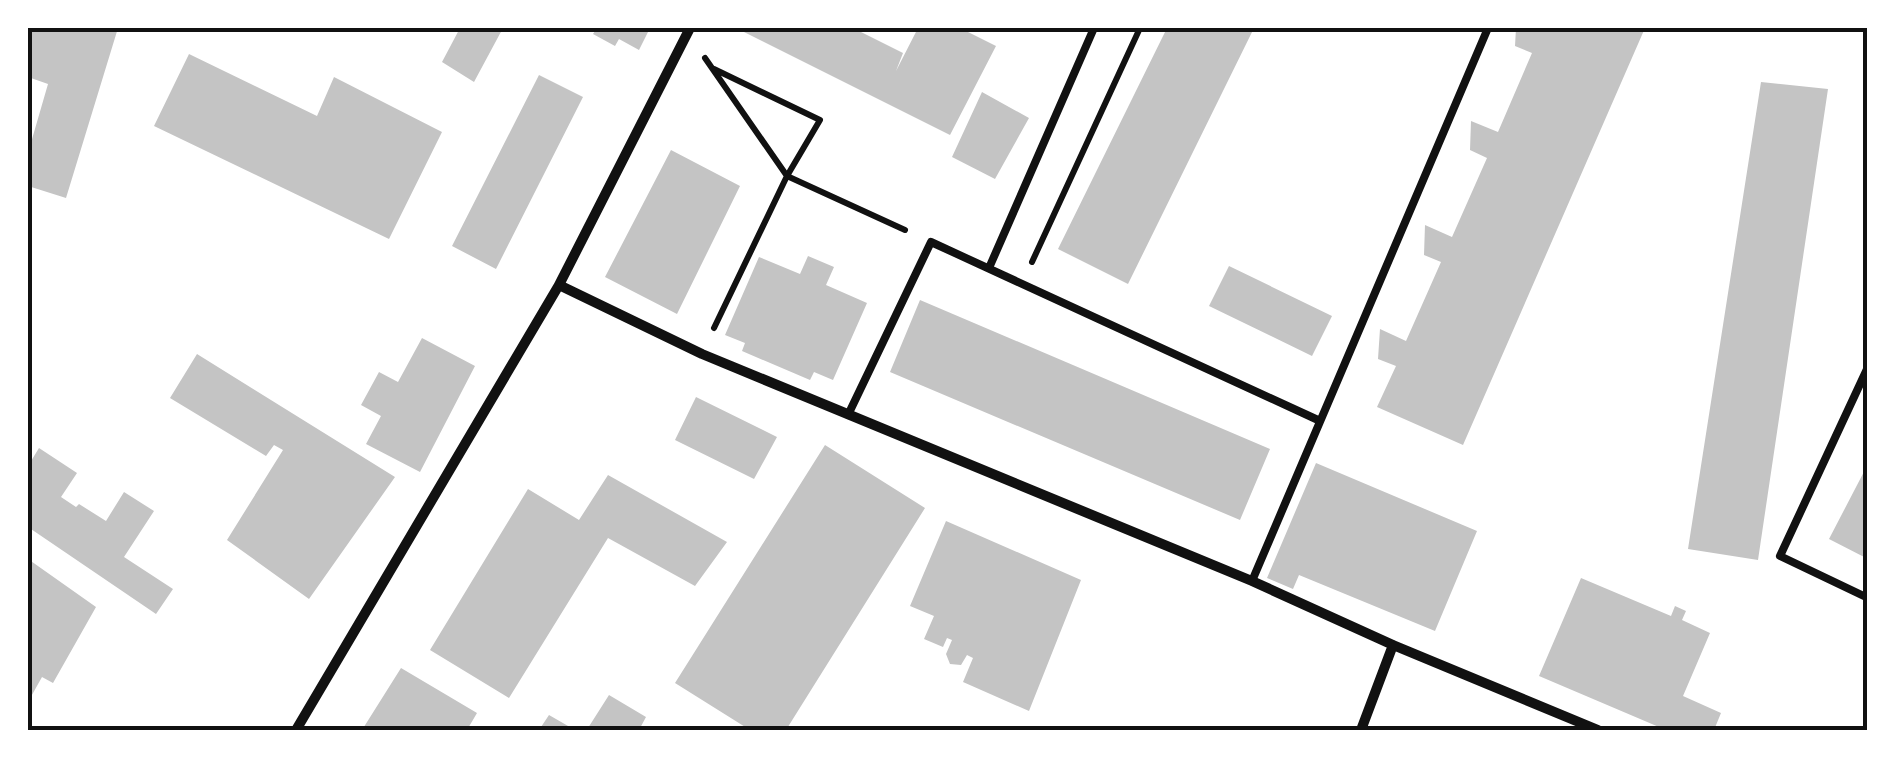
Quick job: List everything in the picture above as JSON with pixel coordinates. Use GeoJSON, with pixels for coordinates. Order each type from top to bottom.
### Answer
{"type":"FeatureCollection","features":[{"type":"Feature","properties":{"kind":"street"},"geometry":{"type":"LineString","coordinates":[[296,730],[558,285],[688,30]]}},
{"type":"Feature","properties":{"kind":"street"},"geometry":{"type":"LineString","coordinates":[[558,285],[702,354],[1598,730]]}},
{"type":"Feature","properties":{"kind":"street"},"geometry":{"type":"LineString","coordinates":[[1361,730],[1393,645]]}},
{"type":"Feature","properties":{"kind":"lane"},"geometry":{"type":"LineString","coordinates":[[989,268],[1094,28]]}},
{"type":"Feature","properties":{"kind":"lane"},"geometry":{"type":"LineString","coordinates":[[1252,582],[1488,28]]}},
{"type":"Feature","properties":{"kind":"lane"},"geometry":{"type":"LineString","coordinates":[[848,415],[931,242],[1318,420]]}},
{"type":"Feature","properties":{"kind":"lane"},"geometry":{"type":"LineString","coordinates":[[1868,366],[1780,556],[1868,598]]}},
{"type":"Feature","properties":{"kind":"path"},"geometry":{"type":"LineString","coordinates":[[1022,283],[1140,28]]}},
{"type":"Feature","properties":{"kind":"path"},"geometry":{"type":"LineString","coordinates":[[688,30],[787,176],[931,242]]}},
{"type":"Feature","properties":{"kind":"path"},"geometry":{"type":"LineString","coordinates":[[702,354],[787,176],[820,120],[712,68]]}},
{"type":"Feature","properties":{"kind":"building"},"geometry":{"type":"Polygon","coordinates":[[[28,28],[118,28],[66,198],[28,186],[28,153],[48,84],[28,77],[28,28]]]}},
{"type":"Feature","properties":{"kind":"building"},"geometry":{"type":"Polygon","coordinates":[[[460,28],[503,28],[474,82],[442,62],[460,28]]]}},
{"type":"Feature","properties":{"kind":"building"},"geometry":{"type":"Polygon","coordinates":[[[597,28],[650,28],[639,50],[619,39],[615,46],[593,34],[597,28]]]}},
{"type":"Feature","properties":{"kind":"building"},"geometry":{"type":"Polygon","coordinates":[[[746,28],[853,28],[903,53],[896,71],[918,28],[960,28],[996,46],[950,135],[744,32],[746,28]]]}},
{"type":"Feature","properties":{"kind":"building"},"geometry":{"type":"Polygon","coordinates":[[[1167,28],[1254,28],[1128,284],[1058,249],[1167,28]]]}},
{"type":"Feature","properties":{"kind":"building"},"geometry":{"type":"Polygon","coordinates":[[[1516,28],[1645,28],[1463,445],[1377,407],[1396,366],[1378,359],[1380,329],[1406,341],[1441,262],[1424,255],[1425,225],[1452,237],[1487,158],[1470,150],[1471,121],[1498,132],[1532,53],[1515,46],[1516,28]]]}},
{"type":"Feature","properties":{"kind":"building"},"geometry":{"type":"Polygon","coordinates":[[[189,54],[317,116],[334,77],[442,132],[389,239],[154,126],[189,54]]]}},
{"type":"Feature","properties":{"kind":"building"},"geometry":{"type":"Polygon","coordinates":[[[539,75],[583,97],[496,269],[452,246],[539,75]]]}},
{"type":"Feature","properties":{"kind":"building"},"geometry":{"type":"Polygon","coordinates":[[[1761,82],[1828,89],[1758,560],[1688,549],[1761,82]]]}},
{"type":"Feature","properties":{"kind":"building"},"geometry":{"type":"Polygon","coordinates":[[[982,92],[1029,118],[995,179],[952,157],[982,92]]]}},
{"type":"Feature","properties":{"kind":"building"},"geometry":{"type":"Polygon","coordinates":[[[671,150],[740,186],[677,314],[605,277],[671,150]]]}},
{"type":"Feature","properties":{"kind":"building"},"geometry":{"type":"Polygon","coordinates":[[[808,256],[834,267],[826,285],[867,303],[833,380],[814,372],[810,380],[742,351],[745,343],[725,335],[759,257],[800,274],[808,256]]]}},
{"type":"Feature","properties":{"kind":"building"},"geometry":{"type":"Polygon","coordinates":[[[1229,266],[1332,316],[1312,356],[1209,306],[1229,266]]]}},
{"type":"Feature","properties":{"kind":"building"},"geometry":{"type":"Polygon","coordinates":[[[920,300],[1270,449],[1240,520],[890,372],[920,300]]]}},
{"type":"Feature","properties":{"kind":"building"},"geometry":{"type":"Polygon","coordinates":[[[422,338],[475,366],[420,472],[366,444],[381,416],[361,405],[379,372],[398,382],[422,338]]]}},
{"type":"Feature","properties":{"kind":"building"},"geometry":{"type":"Polygon","coordinates":[[[197,354],[395,477],[309,599],[227,540],[283,450],[274,445],[266,456],[170,398],[197,354]]]}},
{"type":"Feature","properties":{"kind":"building"},"geometry":{"type":"Polygon","coordinates":[[[696,397],[777,437],[754,479],[675,440],[696,397]]]}},
{"type":"Feature","properties":{"kind":"building"},"geometry":{"type":"Polygon","coordinates":[[[825,445],[925,508],[786,730],[750,730],[675,683],[825,445]]]}},
{"type":"Feature","properties":{"kind":"building"},"geometry":{"type":"Polygon","coordinates":[[[39,448],[77,473],[61,497],[76,507],[79,504],[106,521],[124,492],[154,511],[124,557],[173,589],[156,614],[28,527],[28,466],[39,448]]]}},
{"type":"Feature","properties":{"kind":"building"},"geometry":{"type":"Polygon","coordinates":[[[1316,463],[1477,531],[1435,631],[1299,575],[1293,589],[1267,578],[1316,463]]]}},
{"type":"Feature","properties":{"kind":"building"},"geometry":{"type":"Polygon","coordinates":[[[1868,464],[1868,559],[1829,539],[1868,464]]]}},
{"type":"Feature","properties":{"kind":"building"},"geometry":{"type":"Polygon","coordinates":[[[608,475],[727,542],[695,586],[608,538],[509,698],[430,650],[528,489],[579,520],[608,475]]]}},
{"type":"Feature","properties":{"kind":"building"},"geometry":{"type":"Polygon","coordinates":[[[946,521],[1081,580],[1029,711],[963,682],[973,658],[967,655],[961,665],[950,664],[946,654],[952,640],[947,638],[943,647],[924,639],[934,616],[910,606],[946,521]]]}},
{"type":"Feature","properties":{"kind":"building"},"geometry":{"type":"Polygon","coordinates":[[[28,559],[96,607],[53,683],[42,677],[28,702],[28,559]]]}},
{"type":"Feature","properties":{"kind":"building"},"geometry":{"type":"Polygon","coordinates":[[[1581,578],[1671,616],[1675,606],[1686,611],[1682,620],[1710,633],[1683,696],[1721,713],[1714,730],[1666,730],[1539,676],[1581,578]]]}},
{"type":"Feature","properties":{"kind":"building"},"geometry":{"type":"Polygon","coordinates":[[[401,668],[477,713],[467,730],[362,730],[401,668]]]}},
{"type":"Feature","properties":{"kind":"building"},"geometry":{"type":"Polygon","coordinates":[[[609,695],[646,717],[639,730],[588,728],[609,695]]]}},
{"type":"Feature","properties":{"kind":"building"},"geometry":{"type":"Polygon","coordinates":[[[549,715],[575,730],[539,730],[549,715]]]}}]}
